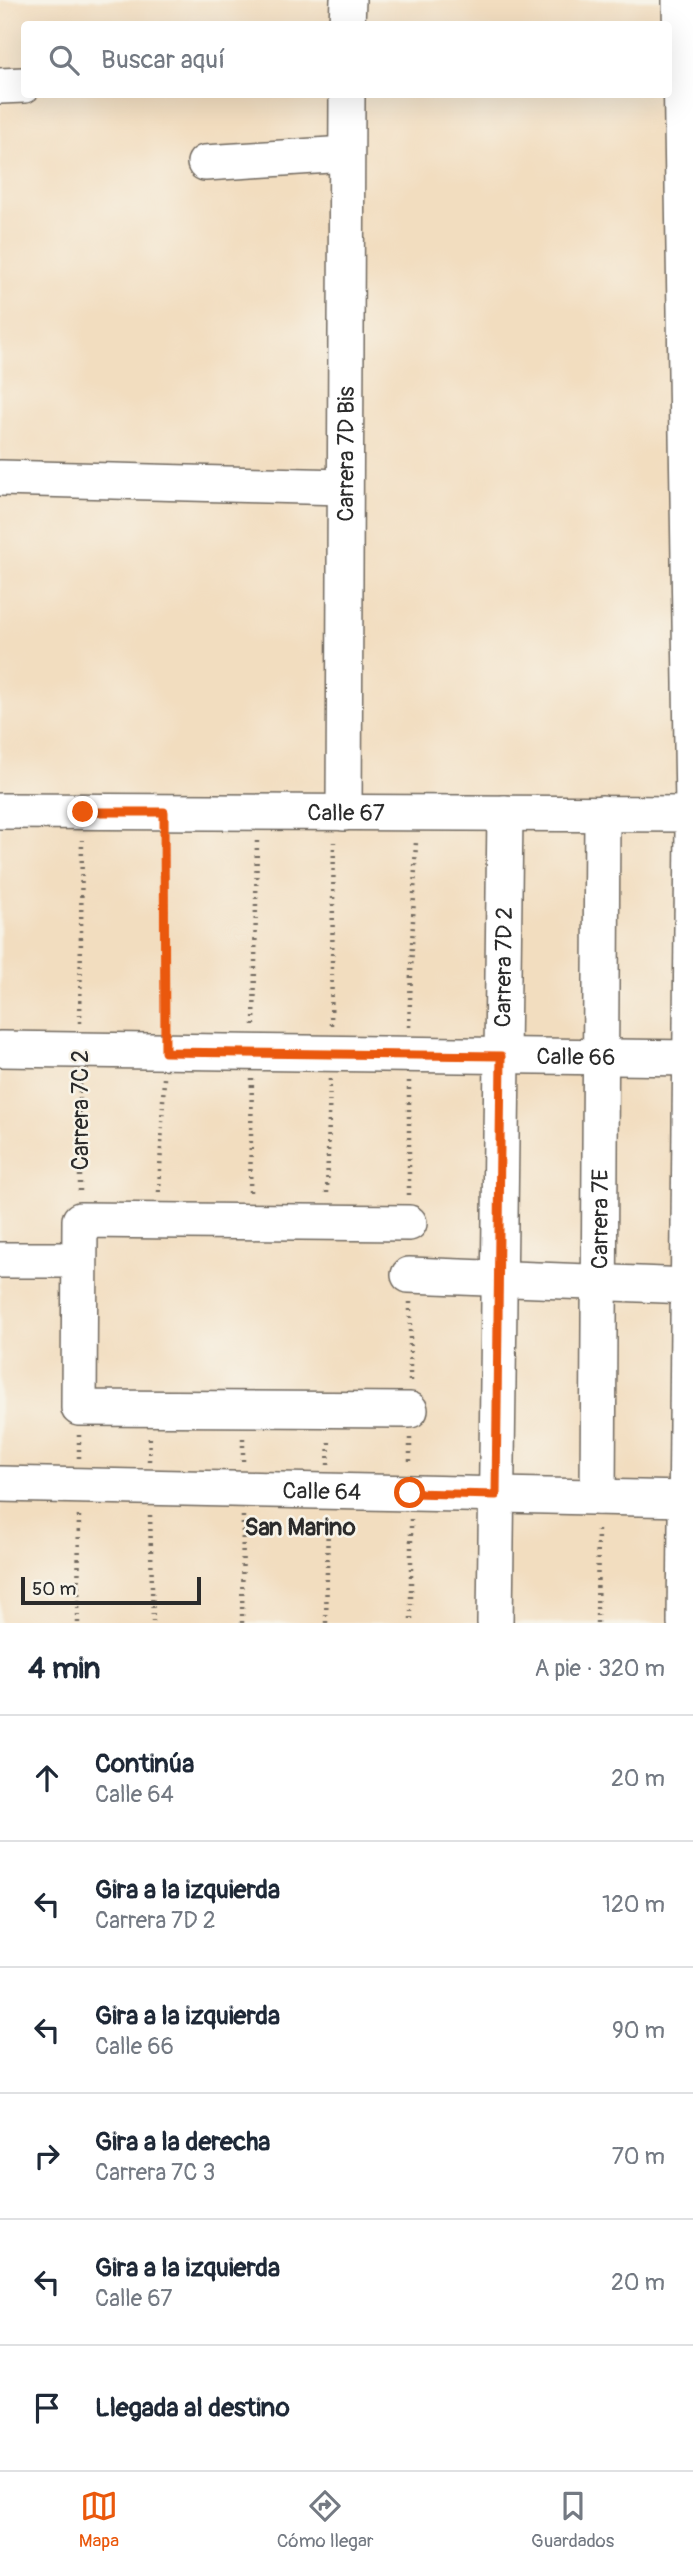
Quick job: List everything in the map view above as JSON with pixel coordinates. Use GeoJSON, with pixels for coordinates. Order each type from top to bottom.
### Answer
{"type":"FeatureCollection","features":[{"type":"Feature","properties":{"kind":"street"},"geometry":{"type":"LineString","coordinates":[[347,21],[348,0]]}},
{"type":"Feature","properties":{"kind":"street"},"geometry":{"type":"LineString","coordinates":[[680,0],[693,807]]}},
{"type":"Feature","properties":{"kind":"street"},"geometry":{"type":"LineString","coordinates":[[0,86],[21,86]]}},
{"type":"Feature","properties":{"kind":"street","name":"Carrera 7D Bis"},"geometry":{"type":"LineString","coordinates":[[339,813],[347,98]]}},
{"type":"Feature","properties":{"kind":"street"},"geometry":{"type":"LineString","coordinates":[[205,163],[346,154]]}},
{"type":"Feature","properties":{"kind":"street"},"geometry":{"type":"LineString","coordinates":[[0,478],[344,486]]}},
{"type":"Feature","properties":{"kind":"street","name":"Calle 67"},"geometry":{"type":"LineString","coordinates":[[0,811],[693,814]]}},
{"type":"Feature","properties":{"kind":"street","name":"Carrera 7D 2"},"geometry":{"type":"LineString","coordinates":[[495,1623],[505,813]]}},
{"type":"Feature","properties":{"kind":"street","name":"Carrera 7E"},"geometry":{"type":"LineString","coordinates":[[598,1497],[602,814]]}},
{"type":"Feature","properties":{"kind":"street"},"geometry":{"type":"LineString","coordinates":[[685,1623],[693,828]]}},
{"type":"Feature","properties":{"kind":"street","name":"Calle 66"},"geometry":{"type":"LineString","coordinates":[[0,1049],[691,1058]]}},
{"type":"Feature","properties":{"kind":"street"},"geometry":{"type":"LineString","coordinates":[[409,1223],[80,1220],[79,1408],[410,1410]]}},
{"type":"Feature","properties":{"kind":"street"},"geometry":{"type":"LineString","coordinates":[[0,1260],[79,1260]]}},
{"type":"Feature","properties":{"kind":"street"},"geometry":{"type":"LineString","coordinates":[[410,1275],[689,1286]]}},
{"type":"Feature","properties":{"kind":"street","name":"Calle 64"},"geometry":{"type":"LineString","coordinates":[[0,1485],[686,1499]]}},
{"type":"Feature","properties":{"kind":"path","name":"Carrera 7C 2"},"geometry":{"type":"LineString","coordinates":[[80,1220],[83,812]]}},
{"type":"Feature","properties":{"kind":"path"},"geometry":{"type":"LineString","coordinates":[[158,1221],[165,1052],[164,812]]}},
{"type":"Feature","properties":{"kind":"path"},"geometry":{"type":"LineString","coordinates":[[249,1221],[258,812]]}},
{"type":"Feature","properties":{"kind":"path"},"geometry":{"type":"LineString","coordinates":[[326,1222],[339,813]]}},
{"type":"Feature","properties":{"kind":"path"},"geometry":{"type":"LineString","coordinates":[[597,1623],[598,1497]]}},
{"type":"Feature","properties":{"kind":"district","name":"San Marino"},"geometry":{"type":"Point","coordinates":[300,1527]}},
{"type":"Feature","properties":{"kind":"route"},"geometry":{"type":"LineString","coordinates":[[83,812],[164,812],[165,1052],[501,1056],[496,1495],[410,1493]]}}]}
